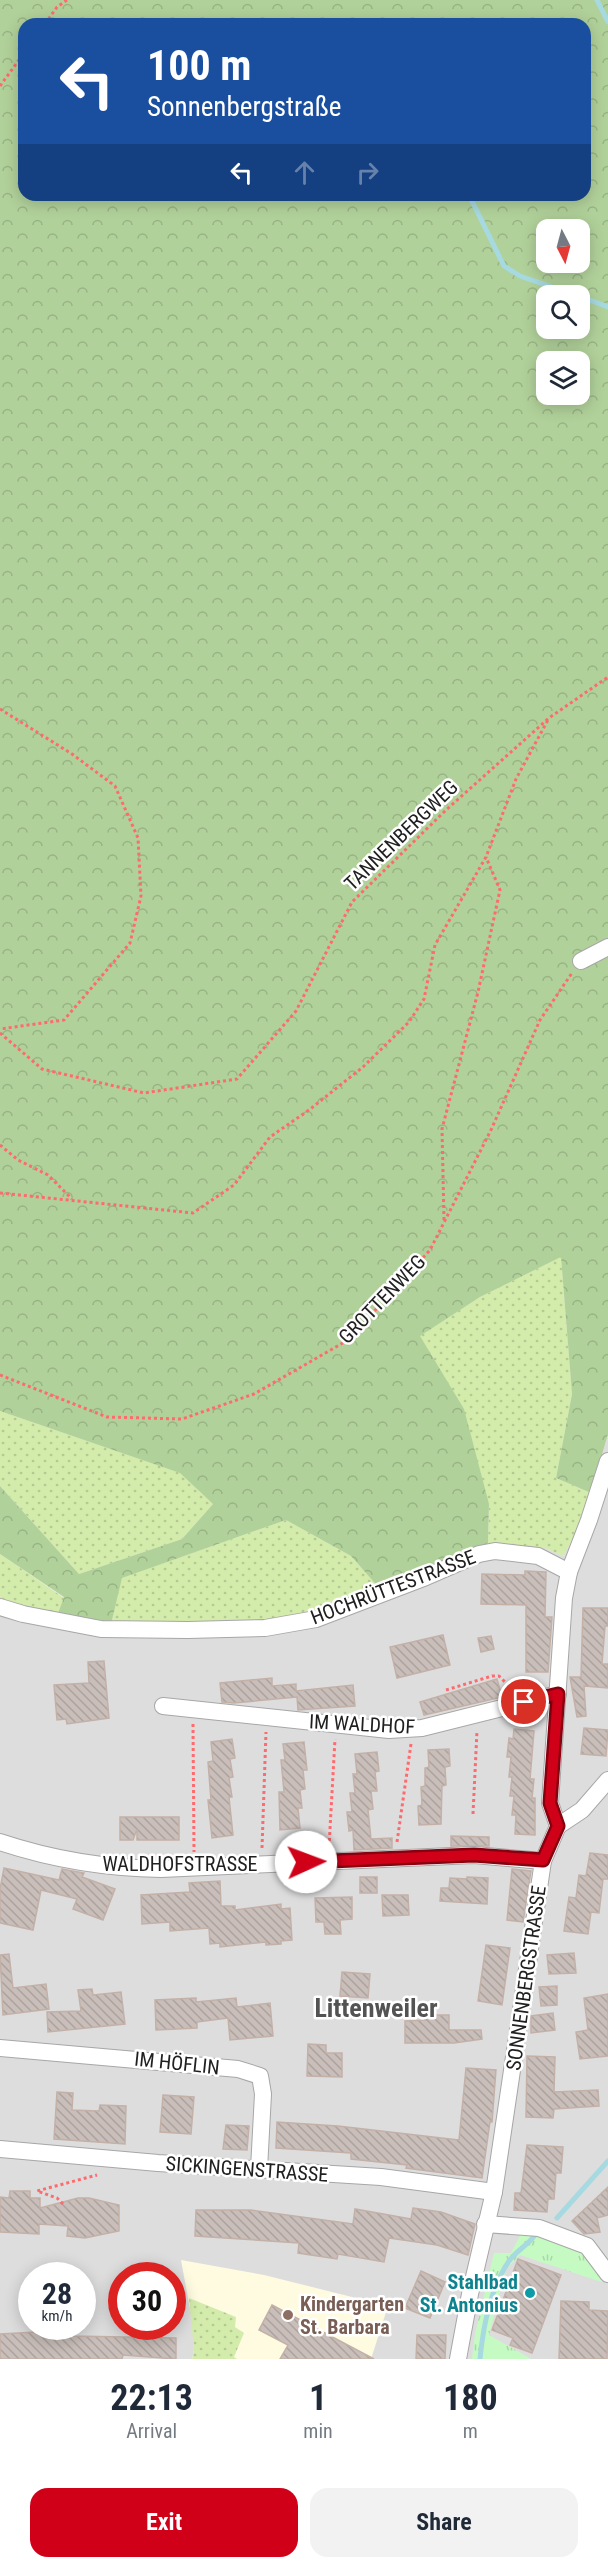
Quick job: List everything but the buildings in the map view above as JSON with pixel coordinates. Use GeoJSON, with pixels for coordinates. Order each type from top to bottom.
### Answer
{"type":"FeatureCollection","features":[{"type":"Feature","properties":{"kind":"street"},"geometry":{"type":"LineString","coordinates":[[581,961],[608,947]]}},
{"type":"Feature","properties":{"kind":"street"},"geometry":{"type":"LineString","coordinates":[[608,1461],[589,1521],[569,1572],[564,1598],[550,1803],[558,1826],[582,1810],[608,1780]]}},
{"type":"Feature","properties":{"kind":"street","name":"HOCHRÜTTESTRASSE"},"geometry":{"type":"LineString","coordinates":[[0,1607],[23,1614],[101,1629],[265,1628],[316,1619],[479,1554],[495,1551],[538,1556],[569,1572]]}},
{"type":"Feature","properties":{"kind":"street","name":"IM WALDHOF"},"geometry":{"type":"LineString","coordinates":[[163,1706],[389,1730],[414,1728],[558,1694]]}},
{"type":"Feature","properties":{"kind":"street","name":"SONNENBERGSTRASSE"},"geometry":{"type":"LineString","coordinates":[[458,2359],[485,2224],[495,2192],[543,1860],[558,1826]]}},
{"type":"Feature","properties":{"kind":"street","name":"WALDHOFSTRASSE"},"geometry":{"type":"LineString","coordinates":[[0,1842],[67,1861],[115,1868],[194,1867],[474,1855],[543,1860]]}},
{"type":"Feature","properties":{"kind":"street","name":"IM HÖFLIN"},"geometry":{"type":"LineString","coordinates":[[0,2048],[238,2069],[260,2076],[263,2094],[259,2169]]}},
{"type":"Feature","properties":{"kind":"street","name":"SICKINGENSTRASSE"},"geometry":{"type":"LineString","coordinates":[[0,2149],[158,2163],[381,2177],[495,2192]]}},
{"type":"Feature","properties":{"kind":"street"},"geometry":{"type":"LineString","coordinates":[[485,2224],[540,2228],[587,2246],[608,2274]]}},
{"type":"Feature","properties":{"kind":"path"},"geometry":{"type":"LineString","coordinates":[[49,18],[57,7],[67,0]]}},
{"type":"Feature","properties":{"kind":"path"},"geometry":{"type":"LineString","coordinates":[[0,86],[18,61]]}},
{"type":"Feature","properties":{"kind":"path","name":"TANNENBERGWEG"},"geometry":{"type":"LineString","coordinates":[[0,1031],[42,1069],[144,1093],[237,1079],[296,1011],[352,902],[446,810],[549,718],[608,676]]}},
{"type":"Feature","properties":{"kind":"path"},"geometry":{"type":"LineString","coordinates":[[0,709],[72,754],[115,786],[138,838],[141,896],[130,943],[64,1020],[0,1031]]}},
{"type":"Feature","properties":{"kind":"path"},"geometry":{"type":"LineString","coordinates":[[0,1193],[193,1213],[234,1185],[270,1137],[309,1110],[363,1067],[409,1022],[424,999],[435,945],[486,857],[516,779],[549,718]]}},
{"type":"Feature","properties":{"kind":"path"},"geometry":{"type":"LineString","coordinates":[[444,1221],[442,1129],[478,992],[500,890],[486,857]]}},
{"type":"Feature","properties":{"kind":"path","name":"GROTTENWEG"},"geometry":{"type":"LineString","coordinates":[[0,1375],[107,1417],[182,1419],[254,1394],[348,1340],[430,1250],[491,1130],[540,1020],[581,961]]}},
{"type":"Feature","properties":{"kind":"path"},"geometry":{"type":"LineString","coordinates":[[0,1145],[18,1160],[48,1175],[72,1200]]}},
{"type":"Feature","properties":{"kind":"path"},"geometry":{"type":"LineString","coordinates":[[446,1690],[492,1676],[499,1676],[503,1680]]}},
{"type":"Feature","properties":{"kind":"path"},"geometry":{"type":"LineString","coordinates":[[193,1710],[194,1867]]}},
{"type":"Feature","properties":{"kind":"path"},"geometry":{"type":"LineString","coordinates":[[473,1814],[478,1714]]}},
{"type":"Feature","properties":{"kind":"path"},"geometry":{"type":"LineString","coordinates":[[261,1864],[266,1718]]}},
{"type":"Feature","properties":{"kind":"path"},"geometry":{"type":"LineString","coordinates":[[328,1861],[336,1726]]}},
{"type":"Feature","properties":{"kind":"path"},"geometry":{"type":"LineString","coordinates":[[394,1858],[414,1728]]}},
{"type":"Feature","properties":{"kind":"path"},"geometry":{"type":"LineString","coordinates":[[63,2204],[57,2198],[37,2191],[100,2175]]}},
{"type":"Feature","properties":{"kind":"shaded area"},"geometry":{"type":"Polygon","coordinates":[[[608,1434],[608,2359],[0,2359],[0,1598],[57,1616],[468,1550],[488,1543],[545,1548],[563,1556],[583,1521],[608,1434]]]}},
{"type":"Feature","properties":{"kind":"shaded area","name":"Kindergarten St. Barbara"},"geometry":{"type":"Polygon","coordinates":[[[181,2260],[264,2275],[388,2306],[371,2359],[192,2359],[193,2325],[186,2287],[186,2262],[181,2260]]]}},
{"type":"Feature","properties":{"kind":"green space"},"geometry":{"type":"Polygon","coordinates":[[[0,0],[608,0],[608,1434],[591,1493],[556,1478],[572,1394],[561,1257],[480,1297],[420,1336],[464,1409],[489,1504],[488,1543],[381,1590],[351,1556],[286,1520],[122,1578],[111,1624],[57,1616],[64,1597],[0,1554],[0,1486],[79,1574],[182,1539],[213,1504],[180,1473],[0,1411],[0,0]]]}},
{"type":"Feature","properties":{"kind":"green space"},"geometry":{"type":"Polygon","coordinates":[[[561,1257],[572,1394],[556,1478],[591,1493],[583,1521],[563,1556],[545,1548],[488,1543],[489,1504],[419,1336],[480,1297],[561,1257]]]}},
{"type":"Feature","properties":{"kind":"green space"},"geometry":{"type":"Polygon","coordinates":[[[0,1411],[181,1473],[213,1504],[182,1539],[79,1574],[0,1486],[0,1411]]]}},
{"type":"Feature","properties":{"kind":"green space"},"geometry":{"type":"Polygon","coordinates":[[[286,1520],[351,1556],[381,1590],[318,1611],[273,1621],[111,1624],[121,1578],[286,1520]]]}},
{"type":"Feature","properties":{"kind":"green space"},"geometry":{"type":"Polygon","coordinates":[[[0,1554],[64,1598],[57,1616],[0,1598],[0,1554]]]}},
{"type":"Feature","properties":{"kind":"green space"},"geometry":{"type":"Polygon","coordinates":[[[535,2231],[584,2251],[602,2282],[520,2255],[506,2269],[489,2335],[531,2359],[472,2359],[475,2334],[494,2253],[511,2253],[522,2232],[535,2231]]]}},
{"type":"Feature","properties":{"kind":"green space"},"geometry":{"type":"Polygon","coordinates":[[[189,2298],[236,2317],[235,2327],[244,2333],[234,2357],[237,2359],[192,2359],[194,2350],[189,2298]]]}},
{"type":"Feature","properties":{"kind":"waterway"},"geometry":{"type":"LineString","coordinates":[[597,0],[608,22]]}},
{"type":"Feature","properties":{"kind":"waterway"},"geometry":{"type":"LineString","coordinates":[[472,201],[504,266],[520,276],[546,285]]}},
{"type":"Feature","properties":{"kind":"waterway"},"geometry":{"type":"LineString","coordinates":[[590,300],[608,307]]}},
{"type":"Feature","properties":{"kind":"waterway"},"geometry":{"type":"LineString","coordinates":[[557,2218],[608,2161]]}},
{"type":"Feature","properties":{"kind":"waterway"},"geometry":{"type":"LineString","coordinates":[[480,2359],[483,2334],[497,2283],[509,2261],[535,2235]]}},
{"type":"Feature","properties":{"kind":"place","name":"Stahlbad St. Antonius"},"geometry":{"type":"Point","coordinates":[530,2293]}},
{"type":"Feature","properties":{"kind":"place","name":"Kindergarten St. Barbara"},"geometry":{"type":"Point","coordinates":[288,2315]}},
{"type":"Feature","properties":{"kind":"district","name":"Littenweiler"},"geometry":{"type":"Point","coordinates":[376,2008]}},
{"type":"Feature","properties":{"kind":"route"},"geometry":{"type":"LineString","coordinates":[[306,1862],[474,1855],[543,1860],[558,1826],[550,1803],[558,1694],[524,1702]]}}]}
